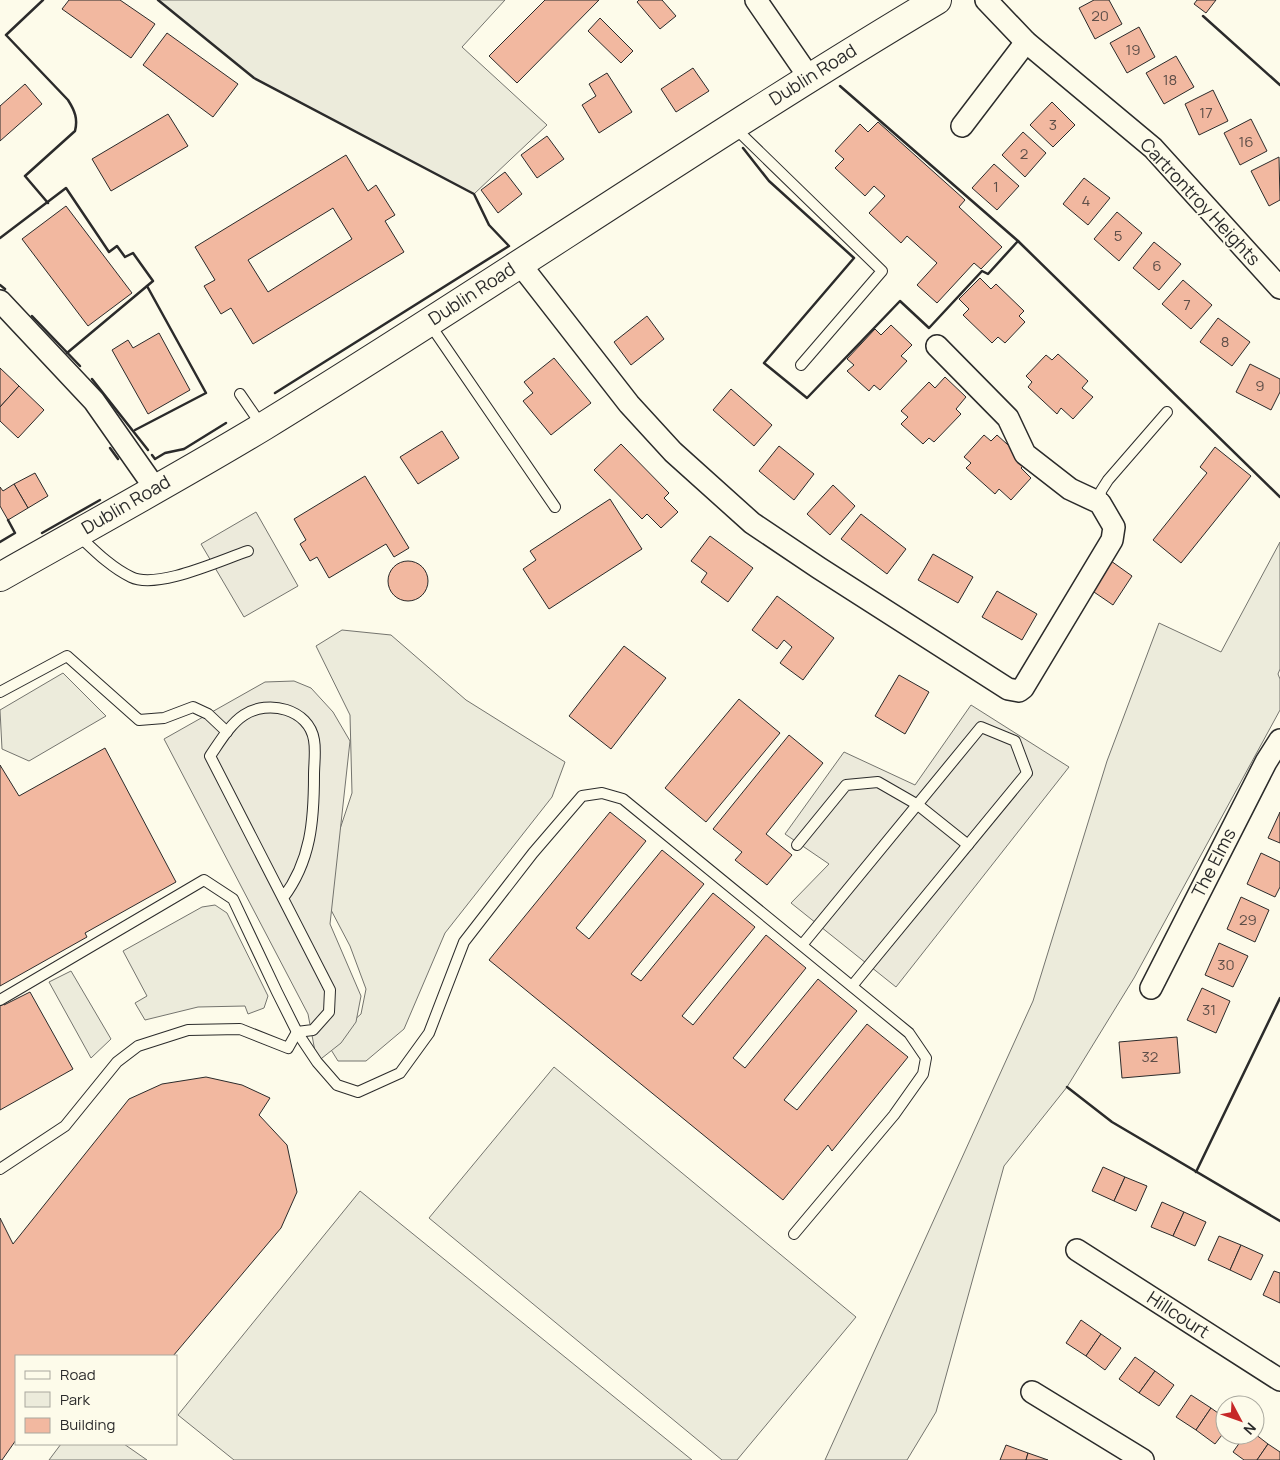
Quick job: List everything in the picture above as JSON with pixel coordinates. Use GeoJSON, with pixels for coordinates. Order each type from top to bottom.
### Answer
{"type":"FeatureCollection","features":[{"type":"Feature","properties":{"kind":"main road","name":"Dublin Road"},"geometry":{"type":"LineString","coordinates":[[0,577],[262,427],[520,264],[732,125],[937,0]]}},
{"type":"Feature","properties":{"kind":"street"},"geometry":{"type":"LineString","coordinates":[[756,0],[809,77]]}},
{"type":"Feature","properties":{"kind":"street","name":"Cartrontroy Heights"},"geometry":{"type":"LineString","coordinates":[[986,0],[1026,42],[1153,148],[1280,288]]}},
{"type":"Feature","properties":{"kind":"street"},"geometry":{"type":"LineString","coordinates":[[962,126],[1026,42]]}},
{"type":"Feature","properties":{"kind":"street"},"geometry":{"type":"LineString","coordinates":[[520,264],[629,404],[673,452],[752,523],[1008,689],[1019,691],[1023,688],[1112,540],[1114,526],[1100,503],[1070,489],[1025,454],[1008,418],[936,346]]}},
{"type":"Feature","properties":{"kind":"street"},"geometry":{"type":"LineString","coordinates":[[0,301],[94,401],[155,488]]}},
{"type":"Feature","properties":{"kind":"street","name":"The Elms"},"geometry":{"type":"LineString","coordinates":[[1151,988],[1261,771],[1280,740]]}},
{"type":"Feature","properties":{"kind":"street","name":"Hillcourt"},"geometry":{"type":"LineString","coordinates":[[1077,1250],[1280,1380]]}},
{"type":"Feature","properties":{"kind":"street"},"geometry":{"type":"LineString","coordinates":[[1032,1392],[1143,1460]]}},
{"type":"Feature","properties":{"kind":"lane"},"geometry":{"type":"LineString","coordinates":[[732,125],[882,271],[801,366]]}},
{"type":"Feature","properties":{"kind":"lane"},"geometry":{"type":"LineString","coordinates":[[429,322],[555,507]]}},
{"type":"Feature","properties":{"kind":"lane"},"geometry":{"type":"LineString","coordinates":[[240,394],[262,427]]}},
{"type":"Feature","properties":{"kind":"lane"},"geometry":{"type":"LineString","coordinates":[[1100,503],[1101,491],[1108,480],[1167,412]]}},
{"type":"Feature","properties":{"kind":"lane"},"geometry":{"type":"LineString","coordinates":[[76,534],[106,560],[132,578],[170,579],[248,551]]}},
{"type":"Feature","properties":{"kind":"lane"},"geometry":{"type":"LineString","coordinates":[[0,692],[67,656],[139,720],[164,718],[193,707],[208,714],[227,732]]}},
{"type":"Feature","properties":{"kind":"lane"},"geometry":{"type":"LineString","coordinates":[[284,898],[304,863],[311,840],[314,740],[307,723],[290,709],[265,708],[244,714],[227,732],[210,756],[330,990],[329,1012],[313,1030],[297,1032]]}},
{"type":"Feature","properties":{"kind":"lane"},"geometry":{"type":"LineString","coordinates":[[802,945],[981,727],[1015,741],[1027,773],[852,986]]}},
{"type":"Feature","properties":{"kind":"lane"},"geometry":{"type":"LineString","coordinates":[[797,845],[846,785],[878,782],[918,805],[968,845]]}},
{"type":"Feature","properties":{"kind":"lane"},"geometry":{"type":"LineString","coordinates":[[0,1000],[204,880],[234,899],[297,1032],[317,1062],[338,1085],[358,1092],[400,1073],[429,1032],[464,942],[532,853],[582,796],[602,794],[623,799],[909,1033],[926,1058],[923,1074],[894,1115],[794,1234]]}},
{"type":"Feature","properties":{"kind":"lane"},"geometry":{"type":"LineString","coordinates":[[0,1169],[65,1126],[117,1062],[138,1046],[188,1030],[240,1029],[288,1048],[297,1032]]}},
{"type":"Feature","properties":{"kind":"green space"},"geometry":{"type":"Polygon","coordinates":[[[158,0],[505,0],[462,47],[547,125],[474,194],[254,78],[158,0]]]}},
{"type":"Feature","properties":{"kind":"green space"},"geometry":{"type":"Polygon","coordinates":[[[1280,542],[1280,669],[1278,674],[1280,679],[1280,710],[1134,978],[1067,1087],[1004,1166],[936,1412],[907,1460],[825,1460],[1033,1001],[1107,761],[1159,623],[1221,652],[1280,542]]]}},
{"type":"Feature","properties":{"kind":"green space"},"geometry":{"type":"Polygon","coordinates":[[[342,630],[391,635],[466,700],[565,762],[552,797],[445,933],[404,1029],[366,1061],[338,1061],[325,1040],[344,1029],[361,1014],[366,989],[350,946],[320,889],[352,793],[350,715],[316,646],[342,630]]]}},
{"type":"Feature","properties":{"kind":"green space"},"geometry":{"type":"Polygon","coordinates":[[[63,673],[106,716],[29,761],[2,749],[0,710],[63,673]]]}},
{"type":"Feature","properties":{"kind":"green space"},"geometry":{"type":"Polygon","coordinates":[[[215,905],[227,913],[268,996],[264,1008],[248,1014],[245,1006],[198,1007],[145,1020],[135,1003],[147,996],[123,951],[202,907],[215,905]]]}},
{"type":"Feature","properties":{"kind":"green space"},"geometry":{"type":"Polygon","coordinates":[[[71,971],[111,1039],[91,1058],[49,982],[71,971]]]}},
{"type":"Feature","properties":{"kind":"green space"},"geometry":{"type":"Polygon","coordinates":[[[554,1067],[856,1317],[737,1460],[722,1460],[429,1218],[554,1067]]]}},
{"type":"Feature","properties":{"kind":"green space"},"geometry":{"type":"Polygon","coordinates":[[[360,1191],[692,1460],[234,1460],[178,1415],[360,1191]]]}},
{"type":"Feature","properties":{"kind":"green space"},"geometry":{"type":"Polygon","coordinates":[[[60,1445],[125,1445],[147,1460],[49,1460],[60,1445]]]}},
{"type":"Feature","properties":{"kind":"shaded area"},"geometry":{"type":"Polygon","coordinates":[[[256,512],[298,586],[244,617],[201,544],[256,512]]]}},
{"type":"Feature","properties":{"kind":"shaded area"},"geometry":{"type":"Polygon","coordinates":[[[294,681],[311,688],[333,712],[350,741],[330,924],[361,996],[356,1022],[341,1043],[317,1062],[308,1014],[164,739],[265,682],[294,681]]]}},
{"type":"Feature","properties":{"kind":"shaded area"},"geometry":{"type":"Polygon","coordinates":[[[971,705],[1069,767],[896,987],[791,903],[829,864],[785,834],[844,752],[915,785],[971,705]]]}},
{"type":"Feature","properties":{"kind":"building"},"geometry":{"type":"Polygon","coordinates":[[[69,0],[120,0],[155,24],[131,58],[62,9],[69,0]]]}},
{"type":"Feature","properties":{"kind":"building"},"geometry":{"type":"Polygon","coordinates":[[[545,0],[599,0],[517,83],[489,56],[545,0]]]}},
{"type":"Feature","properties":{"kind":"building"},"geometry":{"type":"Polygon","coordinates":[[[639,0],[662,0],[676,16],[660,29],[637,2],[639,0]]]}},
{"type":"Feature","properties":{"kind":"building"},"geometry":{"type":"Polygon","coordinates":[[[1094,0],[1109,0],[1122,24],[1095,39],[1079,8],[1094,0]]]}},
{"type":"Feature","properties":{"kind":"building"},"geometry":{"type":"Polygon","coordinates":[[[1197,0],[1216,0],[1206,13],[1194,4],[1197,0]]]}},
{"type":"Feature","properties":{"kind":"building"},"geometry":{"type":"Polygon","coordinates":[[[600,18],[633,51],[621,63],[588,31],[600,18]]]}},
{"type":"Feature","properties":{"kind":"building"},"geometry":{"type":"Polygon","coordinates":[[[1139,27],[1155,57],[1127,73],[1110,43],[1139,27]]]}},
{"type":"Feature","properties":{"kind":"building"},"geometry":{"type":"Polygon","coordinates":[[[167,33],[238,84],[213,117],[143,65],[167,33]]]}},
{"type":"Feature","properties":{"kind":"building"},"geometry":{"type":"Polygon","coordinates":[[[1176,56],[1194,87],[1164,104],[1146,73],[1176,56]]]}},
{"type":"Feature","properties":{"kind":"building"},"geometry":{"type":"Polygon","coordinates":[[[693,68],[709,91],[676,112],[661,89],[693,68]]]}},
{"type":"Feature","properties":{"kind":"building"},"geometry":{"type":"Polygon","coordinates":[[[607,73],[632,112],[599,133],[582,105],[596,96],[589,84],[607,73]]]}},
{"type":"Feature","properties":{"kind":"building"},"geometry":{"type":"Polygon","coordinates":[[[25,84],[42,104],[0,141],[0,106],[25,84]]]}},
{"type":"Feature","properties":{"kind":"building"},"geometry":{"type":"Polygon","coordinates":[[[1213,90],[1228,121],[1199,135],[1185,104],[1213,90]]]}},
{"type":"Feature","properties":{"kind":"building"},"geometry":{"type":"Polygon","coordinates":[[[1052,102],[1075,125],[1053,147],[1030,125],[1052,102]]]}},
{"type":"Feature","properties":{"kind":"building"},"geometry":{"type":"Polygon","coordinates":[[[168,114],[188,146],[111,191],[92,159],[168,114]]]}},
{"type":"Feature","properties":{"kind":"building"},"geometry":{"type":"Polygon","coordinates":[[[1251,119],[1267,151],[1240,165],[1224,133],[1251,119]]]}},
{"type":"Feature","properties":{"kind":"building"},"geometry":{"type":"Polygon","coordinates":[[[878,122],[965,200],[959,207],[1002,247],[981,269],[974,263],[937,303],[917,285],[937,263],[907,236],[901,243],[869,213],[885,196],[874,186],[865,196],[835,168],[844,159],[835,151],[860,124],[868,132],[878,122]]]}},
{"type":"Feature","properties":{"kind":"building"},"geometry":{"type":"Polygon","coordinates":[[[1023,132],[1046,153],[1025,177],[1002,155],[1023,132]]]}},
{"type":"Feature","properties":{"kind":"building"},"geometry":{"type":"Polygon","coordinates":[[[547,136],[564,159],[537,178],[521,155],[547,136]]]}},
{"type":"Feature","properties":{"kind":"building"},"geometry":{"type":"Polygon","coordinates":[[[346,155],[368,191],[376,185],[395,215],[385,221],[404,252],[253,344],[231,308],[221,314],[204,286],[215,280],[195,247],[346,155]],[[333,208],[248,260],[268,292],[352,239],[333,208]]]}},
{"type":"Feature","properties":{"kind":"building"},"geometry":{"type":"Polygon","coordinates":[[[1279,157],[1280,200],[1269,206],[1251,171],[1279,157]]]}},
{"type":"Feature","properties":{"kind":"building"},"geometry":{"type":"Polygon","coordinates":[[[994,164],[1019,186],[997,210],[972,188],[994,164]]]}},
{"type":"Feature","properties":{"kind":"building"},"geometry":{"type":"Polygon","coordinates":[[[505,172],[522,194],[498,213],[481,190],[505,172]]]}},
{"type":"Feature","properties":{"kind":"building"},"geometry":{"type":"Polygon","coordinates":[[[1084,178],[1110,198],[1088,225],[1063,204],[1084,178]]]}},
{"type":"Feature","properties":{"kind":"building"},"geometry":{"type":"Polygon","coordinates":[[[66,206],[132,293],[88,326],[22,239],[66,206]]]}},
{"type":"Feature","properties":{"kind":"building"},"geometry":{"type":"Polygon","coordinates":[[[1117,212],[1142,233],[1119,261],[1094,239],[1117,212]]]}},
{"type":"Feature","properties":{"kind":"building"},"geometry":{"type":"Polygon","coordinates":[[[1154,242],[1181,264],[1159,290],[1133,268],[1154,242]]]}},
{"type":"Feature","properties":{"kind":"building"},"geometry":{"type":"Polygon","coordinates":[[[980,278],[991,289],[996,284],[1024,311],[1019,316],[1025,322],[1005,343],[998,337],[992,343],[963,315],[969,309],[959,299],[980,278]]]}},
{"type":"Feature","properties":{"kind":"building"},"geometry":{"type":"Polygon","coordinates":[[[1183,280],[1212,305],[1191,329],[1162,304],[1183,280]]]}},
{"type":"Feature","properties":{"kind":"building"},"geometry":{"type":"Polygon","coordinates":[[[647,316],[664,339],[631,365],[614,342],[647,316]]]}},
{"type":"Feature","properties":{"kind":"building"},"geometry":{"type":"Polygon","coordinates":[[[1218,318],[1250,342],[1232,366],[1200,342],[1218,318]]]}},
{"type":"Feature","properties":{"kind":"building"},"geometry":{"type":"Polygon","coordinates":[[[891,325],[912,345],[901,356],[907,361],[880,390],[874,385],[869,391],[847,371],[854,365],[847,359],[875,329],[881,335],[891,325]]]}},
{"type":"Feature","properties":{"kind":"building"},"geometry":{"type":"Polygon","coordinates":[[[159,333],[190,390],[148,414],[112,350],[128,340],[133,348],[159,333]]]}},
{"type":"Feature","properties":{"kind":"building"},"geometry":{"type":"Polygon","coordinates":[[[1058,354],[1088,381],[1082,388],[1093,397],[1073,419],[1061,408],[1057,414],[1028,387],[1032,382],[1026,376],[1046,355],[1052,360],[1058,354]]]}},
{"type":"Feature","properties":{"kind":"building"},"geometry":{"type":"Polygon","coordinates":[[[554,358],[591,403],[551,435],[523,401],[533,393],[524,382],[554,358]]]}},
{"type":"Feature","properties":{"kind":"building"},"geometry":{"type":"Polygon","coordinates":[[[1250,364],[1280,379],[1280,392],[1271,410],[1236,392],[1250,364]]]}},
{"type":"Feature","properties":{"kind":"building"},"geometry":{"type":"Polygon","coordinates":[[[0,368],[19,386],[0,407],[0,368]]]}},
{"type":"Feature","properties":{"kind":"building"},"geometry":{"type":"Polygon","coordinates":[[[945,377],[966,397],[956,409],[961,414],[934,442],[929,438],[923,444],[901,424],[908,417],[901,411],[929,382],[935,388],[945,377]]]}},
{"type":"Feature","properties":{"kind":"building"},"geometry":{"type":"Polygon","coordinates":[[[19,386],[44,410],[18,438],[0,421],[0,407],[19,386]]]}},
{"type":"Feature","properties":{"kind":"building"},"geometry":{"type":"Polygon","coordinates":[[[731,389],[772,425],[754,446],[713,410],[731,389]]]}},
{"type":"Feature","properties":{"kind":"building"},"geometry":{"type":"Polygon","coordinates":[[[442,431],[459,458],[418,484],[400,457],[442,431]]]}},
{"type":"Feature","properties":{"kind":"building"},"geometry":{"type":"Polygon","coordinates":[[[984,435],[991,441],[997,435],[1027,462],[1021,468],[1031,478],[1011,500],[999,489],[995,494],[966,468],[971,463],[964,457],[984,435]]]}},
{"type":"Feature","properties":{"kind":"building"},"geometry":{"type":"Polygon","coordinates":[[[621,444],[669,493],[664,498],[678,512],[661,528],[647,514],[642,519],[594,470],[621,444]]]}},
{"type":"Feature","properties":{"kind":"building"},"geometry":{"type":"Polygon","coordinates":[[[779,446],[814,474],[794,500],[759,471],[779,446]]]}},
{"type":"Feature","properties":{"kind":"building"},"geometry":{"type":"Polygon","coordinates":[[[1215,447],[1251,476],[1181,563],[1153,540],[1207,473],[1200,467],[1215,447]]]}},
{"type":"Feature","properties":{"kind":"building"},"geometry":{"type":"Polygon","coordinates":[[[35,473],[48,496],[28,508],[14,484],[35,473]]]}},
{"type":"Feature","properties":{"kind":"building"},"geometry":{"type":"Polygon","coordinates":[[[365,476],[409,548],[394,557],[386,544],[329,578],[317,557],[310,561],[300,544],[306,540],[294,519],[365,476]]]}},
{"type":"Feature","properties":{"kind":"building"},"geometry":{"type":"Polygon","coordinates":[[[14,484],[28,508],[8,520],[0,506],[0,487],[3,491],[14,484]]]}},
{"type":"Feature","properties":{"kind":"building"},"geometry":{"type":"Polygon","coordinates":[[[833,485],[855,506],[830,535],[807,514],[833,485]]]}},
{"type":"Feature","properties":{"kind":"building"},"geometry":{"type":"Polygon","coordinates":[[[610,499],[642,549],[549,609],[523,569],[536,560],[530,551],[610,499]]]}},
{"type":"Feature","properties":{"kind":"building"},"geometry":{"type":"Polygon","coordinates":[[[861,514],[906,549],[887,574],[841,539],[861,514]]]}},
{"type":"Feature","properties":{"kind":"building"},"geometry":{"type":"Polygon","coordinates":[[[710,536],[753,568],[728,602],[701,582],[707,573],[691,561],[710,536]]]}},
{"type":"Feature","properties":{"kind":"building"},"geometry":{"type":"Polygon","coordinates":[[[933,554],[973,577],[958,603],[918,580],[933,554]]]}},
{"type":"Feature","properties":{"kind":"building"},"geometry":{"type":"Polygon","coordinates":[[[412,561],[419,564],[425,570],[428,581],[427,589],[419,598],[412,601],[404,601],[397,598],[389,589],[388,577],[391,570],[400,562],[412,561]]]}},
{"type":"Feature","properties":{"kind":"building"},"geometry":{"type":"Polygon","coordinates":[[[1111,561],[1132,576],[1113,605],[1091,590],[1111,561]]]}},
{"type":"Feature","properties":{"kind":"building"},"geometry":{"type":"Polygon","coordinates":[[[997,591],[1037,614],[1022,640],[982,617],[997,591]]]}},
{"type":"Feature","properties":{"kind":"building"},"geometry":{"type":"Polygon","coordinates":[[[777,596],[834,638],[803,680],[780,663],[792,647],[784,640],[777,649],[752,630],[777,596]]]}},
{"type":"Feature","properties":{"kind":"building"},"geometry":{"type":"Polygon","coordinates":[[[624,646],[666,678],[611,749],[569,716],[624,646]]]}},
{"type":"Feature","properties":{"kind":"building"},"geometry":{"type":"Polygon","coordinates":[[[899,675],[929,692],[905,734],[875,716],[899,675]]]}},
{"type":"Feature","properties":{"kind":"building"},"geometry":{"type":"Polygon","coordinates":[[[739,699],[780,733],[706,822],[665,788],[739,699]]]}},
{"type":"Feature","properties":{"kind":"building"},"geometry":{"type":"Polygon","coordinates":[[[789,735],[823,763],[766,834],[792,855],[767,885],[735,860],[742,852],[713,829],[789,735]]]}},
{"type":"Feature","properties":{"kind":"building"},"geometry":{"type":"Polygon","coordinates":[[[105,748],[176,882],[85,933],[87,937],[0,986],[0,765],[19,796],[105,748]]]}},
{"type":"Feature","properties":{"kind":"building"},"geometry":{"type":"Polygon","coordinates":[[[610,812],[646,841],[576,928],[589,939],[662,850],[704,884],[631,974],[641,981],[713,893],[755,927],[682,1016],[693,1025],[766,935],[806,968],[733,1058],[745,1068],[818,979],[857,1011],[784,1100],[797,1110],[867,1024],[908,1057],[832,1151],[828,1145],[783,1200],[489,960],[610,812]]]}},
{"type":"Feature","properties":{"kind":"building"},"geometry":{"type":"Polygon","coordinates":[[[1280,812],[1280,843],[1268,838],[1280,812]]]}},
{"type":"Feature","properties":{"kind":"building"},"geometry":{"type":"Polygon","coordinates":[[[1261,853],[1280,862],[1280,887],[1275,897],[1247,884],[1261,853]]]}},
{"type":"Feature","properties":{"kind":"building"},"geometry":{"type":"Polygon","coordinates":[[[1241,897],[1269,910],[1255,942],[1227,929],[1241,897]]]}},
{"type":"Feature","properties":{"kind":"building"},"geometry":{"type":"Polygon","coordinates":[[[1219,943],[1248,956],[1233,987],[1205,975],[1219,943]]]}},
{"type":"Feature","properties":{"kind":"building"},"geometry":{"type":"Polygon","coordinates":[[[1202,988],[1230,1001],[1216,1033],[1187,1020],[1202,988]]]}},
{"type":"Feature","properties":{"kind":"building"},"geometry":{"type":"Polygon","coordinates":[[[30,992],[73,1069],[0,1110],[0,998],[4,1005],[30,992]]]}},
{"type":"Feature","properties":{"kind":"building"},"geometry":{"type":"Polygon","coordinates":[[[1177,1037],[1180,1073],[1122,1078],[1119,1042],[1177,1037]]]}},
{"type":"Feature","properties":{"kind":"building"},"geometry":{"type":"Polygon","coordinates":[[[206,1077],[242,1085],[270,1098],[259,1115],[287,1145],[297,1192],[281,1228],[174,1355],[15,1355],[15,1441],[2,1460],[0,1460],[0,1218],[13,1244],[129,1099],[162,1084],[206,1077]]]}},
{"type":"Feature","properties":{"kind":"building"},"geometry":{"type":"Polygon","coordinates":[[[1103,1167],[1125,1177],[1114,1201],[1092,1191],[1103,1167]]]}},
{"type":"Feature","properties":{"kind":"building"},"geometry":{"type":"Polygon","coordinates":[[[1125,1177],[1147,1186],[1136,1211],[1114,1201],[1125,1177]]]}},
{"type":"Feature","properties":{"kind":"building"},"geometry":{"type":"Polygon","coordinates":[[[1162,1202],[1184,1212],[1173,1236],[1151,1227],[1162,1202]]]}},
{"type":"Feature","properties":{"kind":"building"},"geometry":{"type":"Polygon","coordinates":[[[1184,1212],[1206,1222],[1195,1246],[1173,1236],[1184,1212]]]}},
{"type":"Feature","properties":{"kind":"building"},"geometry":{"type":"Polygon","coordinates":[[[1219,1236],[1241,1245],[1230,1270],[1208,1260],[1219,1236]]]}},
{"type":"Feature","properties":{"kind":"building"},"geometry":{"type":"Polygon","coordinates":[[[1241,1245],[1263,1255],[1251,1280],[1230,1270],[1241,1245]]]}},
{"type":"Feature","properties":{"kind":"building"},"geometry":{"type":"Polygon","coordinates":[[[1274,1271],[1280,1273],[1280,1303],[1263,1295],[1274,1271]]]}},
{"type":"Feature","properties":{"kind":"building"},"geometry":{"type":"Polygon","coordinates":[[[1081,1320],[1101,1334],[1086,1356],[1066,1343],[1081,1320]]]}},
{"type":"Feature","properties":{"kind":"building"},"geometry":{"type":"Polygon","coordinates":[[[1101,1334],[1121,1348],[1105,1370],[1086,1356],[1101,1334]]]}},
{"type":"Feature","properties":{"kind":"building"},"geometry":{"type":"Polygon","coordinates":[[[1135,1357],[1155,1371],[1139,1393],[1119,1379],[1135,1357]]]}},
{"type":"Feature","properties":{"kind":"building"},"geometry":{"type":"Polygon","coordinates":[[[1155,1371],[1174,1385],[1159,1406],[1139,1393],[1155,1371]]]}},
{"type":"Feature","properties":{"kind":"building"},"geometry":{"type":"Polygon","coordinates":[[[1191,1395],[1211,1408],[1196,1430],[1176,1417],[1191,1395]]]}},
{"type":"Feature","properties":{"kind":"building"},"geometry":{"type":"Polygon","coordinates":[[[1211,1408],[1215,1411],[1215,1444],[1196,1430],[1211,1408]]]}},
{"type":"Feature","properties":{"kind":"building"},"geometry":{"type":"Polygon","coordinates":[[[1265,1442],[1268,1444],[1257,1460],[1244,1460],[1233,1452],[1238,1445],[1265,1445],[1265,1442]]]}},
{"type":"Feature","properties":{"kind":"building"},"geometry":{"type":"Polygon","coordinates":[[[1268,1444],[1280,1452],[1280,1460],[1257,1460],[1268,1444]]]}},
{"type":"Feature","properties":{"kind":"building"},"geometry":{"type":"Polygon","coordinates":[[[1006,1445],[1028,1453],[1026,1460],[1000,1460],[1006,1445]]]}},
{"type":"Feature","properties":{"kind":"building"},"geometry":{"type":"Polygon","coordinates":[[[1028,1453],[1048,1460],[1026,1460],[1028,1453]]]}},
{"type":"Feature","properties":{"kind":"wall"},"geometry":{"type":"LineString","coordinates":[[43,0],[6,35],[68,100],[75,115],[75,131],[25,176],[48,203]]}},
{"type":"Feature","properties":{"kind":"wall"},"geometry":{"type":"LineString","coordinates":[[158,0],[254,78],[474,194],[489,225],[509,246],[275,393]]}},
{"type":"Feature","properties":{"kind":"wall"},"geometry":{"type":"LineString","coordinates":[[1203,16],[1280,85]]}},
{"type":"Feature","properties":{"kind":"wall"},"geometry":{"type":"LineString","coordinates":[[840,86],[1018,241],[1280,497]]}},
{"type":"Feature","properties":{"kind":"wall"},"geometry":{"type":"LineString","coordinates":[[743,148],[769,181],[854,258],[764,363],[807,398],[900,301],[929,328],[982,271],[988,274],[1018,241]]}},
{"type":"Feature","properties":{"kind":"wall"},"geometry":{"type":"LineString","coordinates":[[0,238],[66,188],[109,252],[117,246],[125,257],[133,253],[153,281],[67,353]]}},
{"type":"Feature","properties":{"kind":"wall"},"geometry":{"type":"LineString","coordinates":[[0,285],[5,289]]}},
{"type":"Feature","properties":{"kind":"wall"},"geometry":{"type":"LineString","coordinates":[[135,430],[206,393],[147,286]]}},
{"type":"Feature","properties":{"kind":"wall"},"geometry":{"type":"LineString","coordinates":[[32,316],[80,366]]}},
{"type":"Feature","properties":{"kind":"wall"},"geometry":{"type":"LineString","coordinates":[[92,379],[148,450]]}},
{"type":"Feature","properties":{"kind":"wall"},"geometry":{"type":"LineString","coordinates":[[152,455],[155,459],[165,453],[184,449],[226,423]]}},
{"type":"Feature","properties":{"kind":"wall"},"geometry":{"type":"LineString","coordinates":[[110,448],[118,459]]}},
{"type":"Feature","properties":{"kind":"wall"},"geometry":{"type":"LineString","coordinates":[[42,533],[100,500]]}},
{"type":"Feature","properties":{"kind":"wall"},"geometry":{"type":"LineString","coordinates":[[0,542],[15,533],[8,520]]}},
{"type":"Feature","properties":{"kind":"wall"},"geometry":{"type":"LineString","coordinates":[[1196,1172],[1280,998]]}},
{"type":"Feature","properties":{"kind":"wall"},"geometry":{"type":"LineString","coordinates":[[1067,1087],[1112,1122],[1280,1221]]}}]}
